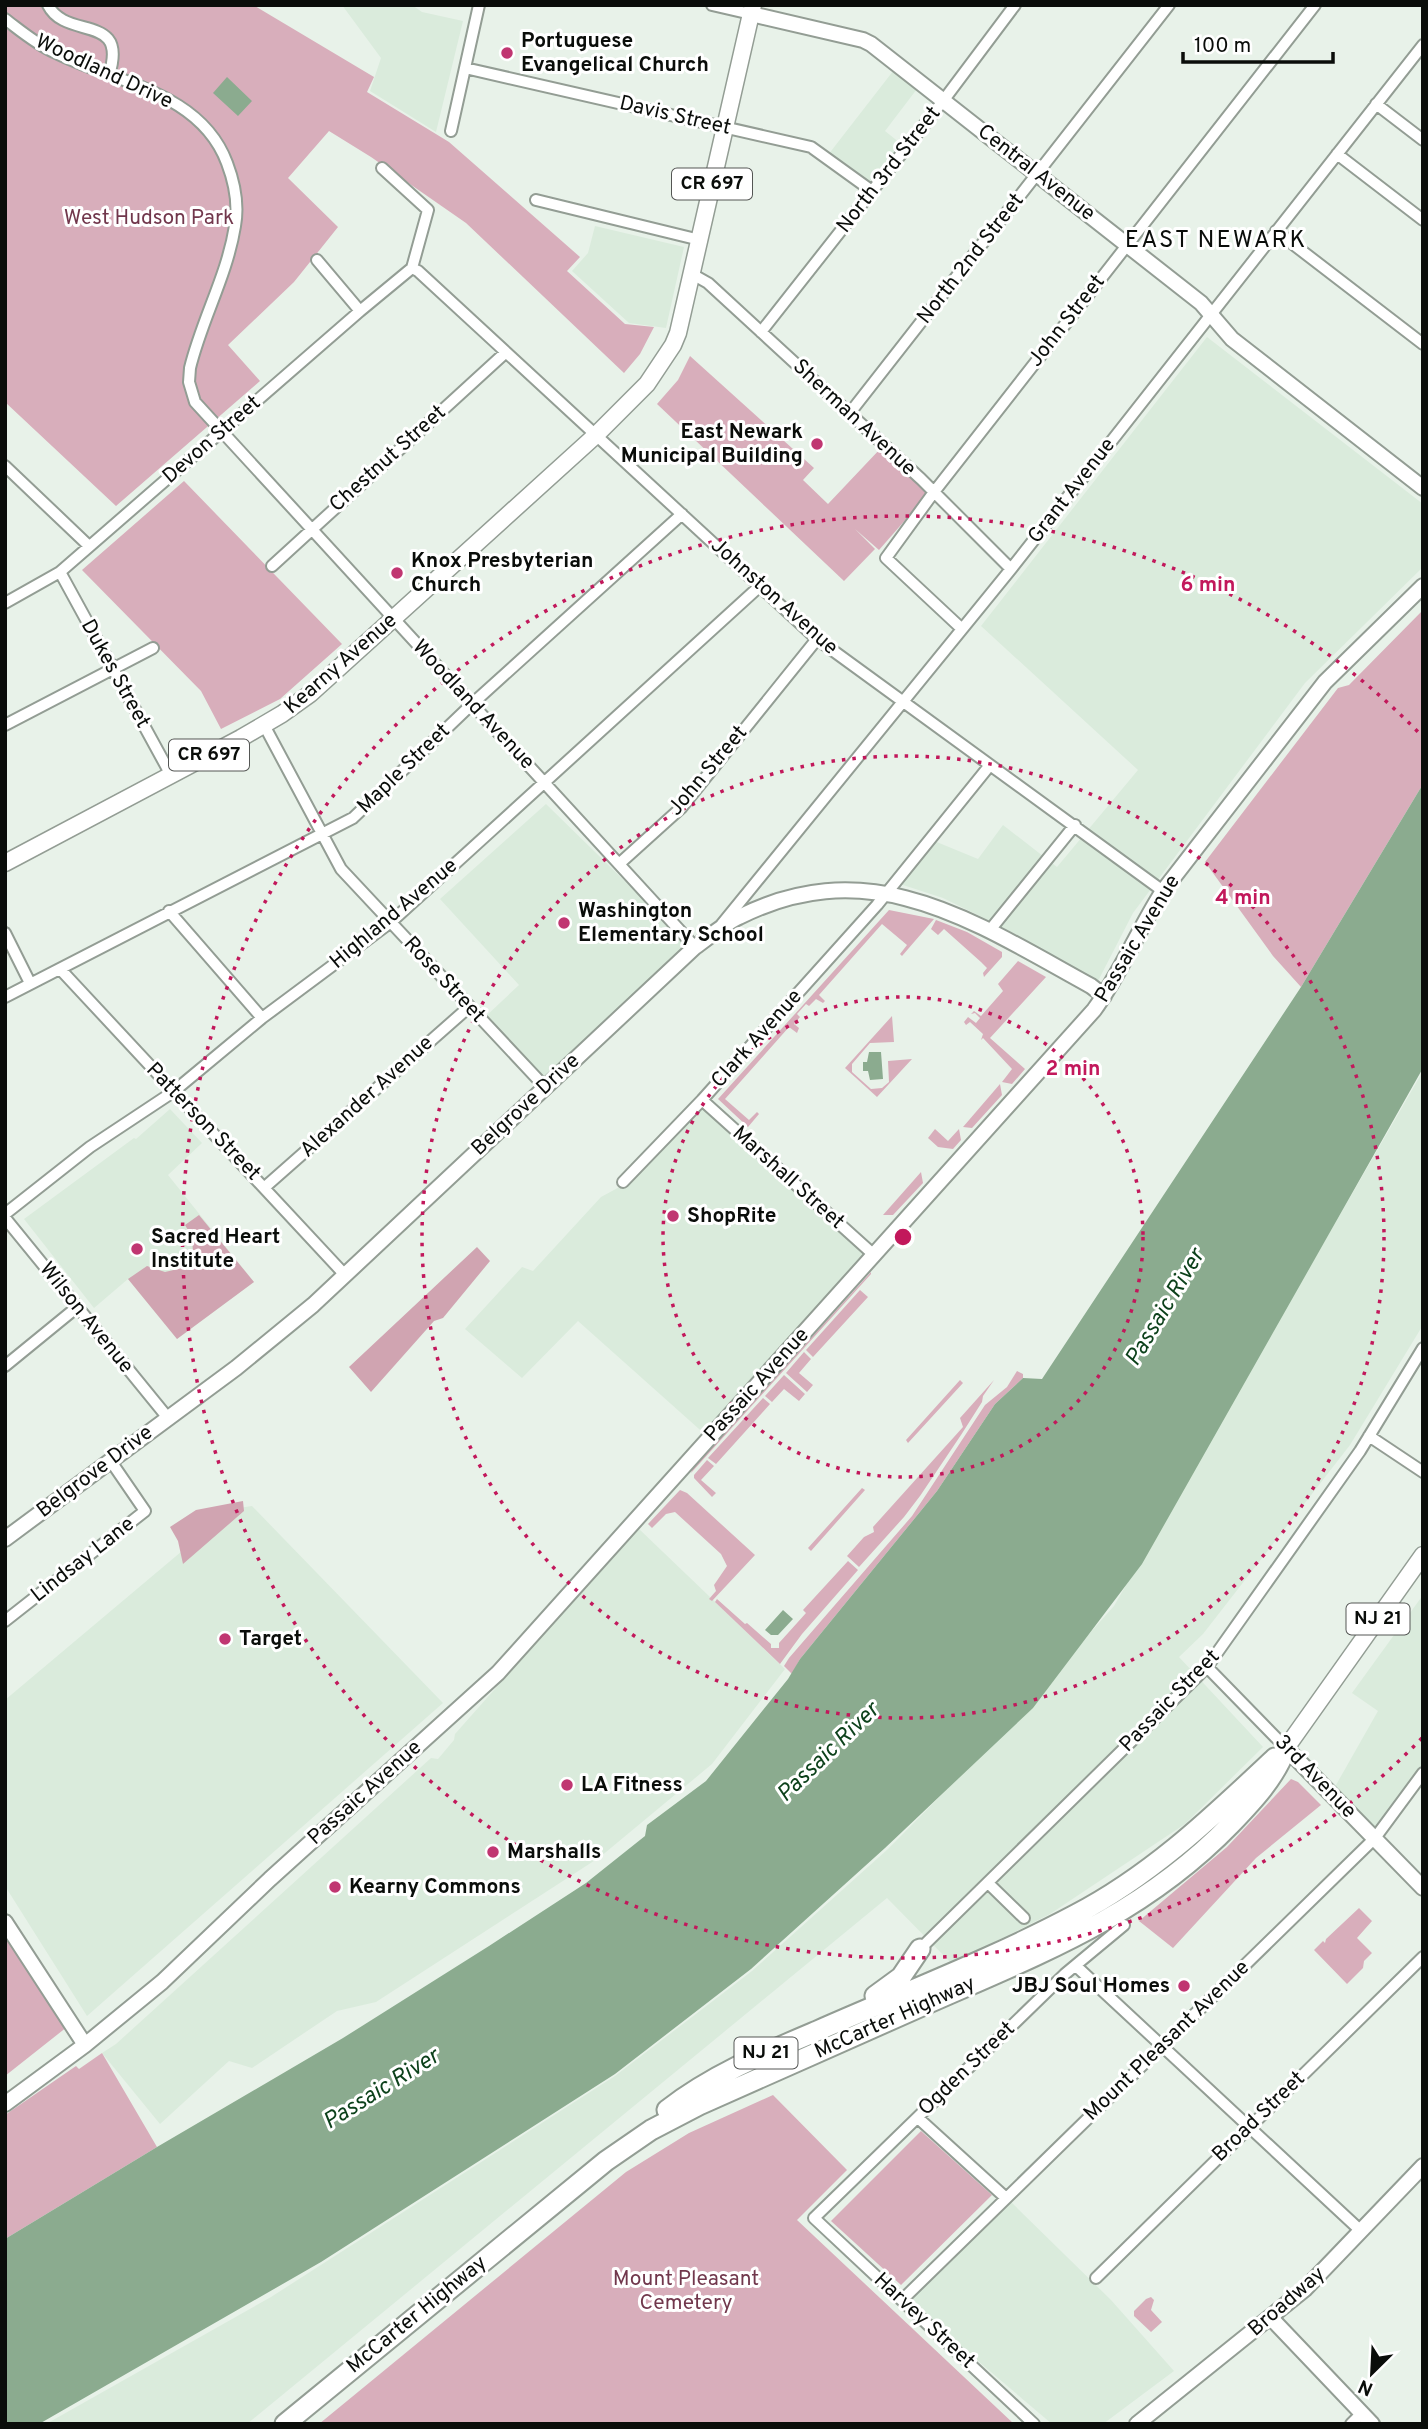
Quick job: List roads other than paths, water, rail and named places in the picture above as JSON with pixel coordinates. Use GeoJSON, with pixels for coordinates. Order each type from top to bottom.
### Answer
{"type":"FeatureCollection","features":[{"type":"Feature","properties":{"kind":"highway","name":"McCarter Highway"},"geometry":{"type":"LineString","coordinates":[[284,2424],[670,2107],[743,2064],[1027,1938],[1102,1900],[1149,1869],[1191,1836],[1286,1748]]}},
{"type":"Feature","properties":{"kind":"highway","name":"McCarter Highway"},"geometry":{"type":"LineString","coordinates":[[284,2424],[606,2161],[651,2130],[730,2091],[1035,1957],[1113,1917],[1182,1868],[1226,1829],[1268,1783],[1286,1748]]}},
{"type":"Feature","properties":{"kind":"highway"},"geometry":{"type":"LineString","coordinates":[[820,2029],[890,1986],[905,1972],[920,1949]]}},
{"type":"Feature","properties":{"kind":"main road","name":"Central Avenue"},"geometry":{"type":"LineString","coordinates":[[752,10],[863,40],[1201,303],[1232,339],[1423,488]]}},
{"type":"Feature","properties":{"kind":"main road","name":"CR 697"},"geometry":{"type":"LineString","coordinates":[[692,274],[752,10]]}},
{"type":"Feature","properties":{"kind":"main road","name":"Kearny Avenue"},"geometry":{"type":"LineString","coordinates":[[5,863],[282,715],[317,688],[596,436],[655,374],[678,333],[692,274]]}},
{"type":"Feature","properties":{"kind":"main road","name":"Passaic Avenue"},"geometry":{"type":"LineString","coordinates":[[5,2104],[85,2045],[168,1977],[270,1879],[498,1673],[1088,1017],[1104,996],[1163,891],[1325,682],[1423,586]]}},
{"type":"Feature","properties":{"kind":"main road","name":"Belgrove Drive"},"geometry":{"type":"LineString","coordinates":[[5,1539],[236,1368],[313,1305],[695,947],[737,917],[781,899],[844,889],[887,893],[924,901],[990,930],[1091,986],[1104,996]]}},
{"type":"Feature","properties":{"kind":"main road","name":"McCarter Highway"},"geometry":{"type":"LineString","coordinates":[[1286,1748],[1423,1555]]}},
{"type":"Feature","properties":{"kind":"main road","name":"3rd Avenue"},"geometry":{"type":"LineString","coordinates":[[1286,1748],[1423,1888]]}},
{"type":"Feature","properties":{"kind":"main road"},"geometry":{"type":"LineString","coordinates":[[5,1922],[85,2045]]}},
{"type":"Feature","properties":{"kind":"main road","name":"Broadway"},"geometry":{"type":"LineString","coordinates":[[1137,2424],[1311,2283],[1423,2166]]}},
{"type":"Feature","properties":{"kind":"main road"},"geometry":{"type":"LineString","coordinates":[[1271,2318],[1362,2420]]}},
{"type":"Feature","properties":{"kind":"street"},"geometry":{"type":"LineString","coordinates":[[48,5],[59,20],[94,29],[107,37],[113,58],[108,75]]}},
{"type":"Feature","properties":{"kind":"street"},"geometry":{"type":"LineString","coordinates":[[451,131],[479,5]]}},
{"type":"Feature","properties":{"kind":"street","name":"Central Avenue"},"geometry":{"type":"LineString","coordinates":[[712,5],[752,10]]}},
{"type":"Feature","properties":{"kind":"street","name":"North 3rd Street"},"geometry":{"type":"LineString","coordinates":[[761,332],[1015,5]]}},
{"type":"Feature","properties":{"kind":"street","name":"North 2nd Street"},"geometry":{"type":"LineString","coordinates":[[849,414],[1169,5]]}},
{"type":"Feature","properties":{"kind":"street","name":"John Street"},"geometry":{"type":"LineString","coordinates":[[962,629],[886,558],[934,492],[1315,5]]}},
{"type":"Feature","properties":{"kind":"street","name":"Woodland Drive"},"geometry":{"type":"LineString","coordinates":[[5,19],[52,52],[164,97],[193,115],[219,145],[233,180],[237,215],[229,257],[189,374],[190,389],[195,402],[221,433]]}},
{"type":"Feature","properties":{"kind":"street","name":"Grant Avenue"},"geometry":{"type":"LineString","coordinates":[[715,933],[1011,569],[1423,44]]}},
{"type":"Feature","properties":{"kind":"street","name":"Davis Street"},"geometry":{"type":"LineString","coordinates":[[465,68],[811,147],[872,191]]}},
{"type":"Feature","properties":{"kind":"street"},"geometry":{"type":"LineString","coordinates":[[1376,104],[1423,140]]}},
{"type":"Feature","properties":{"kind":"street"},"geometry":{"type":"LineString","coordinates":[[1337,154],[1423,220]]}},
{"type":"Feature","properties":{"kind":"street"},"geometry":{"type":"LineString","coordinates":[[382,168],[428,210],[412,268]]}},
{"type":"Feature","properties":{"kind":"street"},"geometry":{"type":"LineString","coordinates":[[536,200],[700,240]]}},
{"type":"Feature","properties":{"kind":"street"},"geometry":{"type":"LineString","coordinates":[[1276,231],[1423,344]]}},
{"type":"Feature","properties":{"kind":"street"},"geometry":{"type":"LineString","coordinates":[[317,261],[360,310]]}},
{"type":"Feature","properties":{"kind":"street","name":"Devon Street"},"geometry":{"type":"LineString","coordinates":[[5,603],[60,572],[360,310],[412,268]]}},
{"type":"Feature","properties":{"kind":"street","name":"Johnston Avenue"},"geometry":{"type":"LineString","coordinates":[[412,268],[817,639],[1163,891]]}},
{"type":"Feature","properties":{"kind":"street","name":"Sherman Avenue"},"geometry":{"type":"LineString","coordinates":[[692,274],[708,283],[761,332],[934,492],[1011,569]]}},
{"type":"Feature","properties":{"kind":"street","name":"Chestnut Street"},"geometry":{"type":"LineString","coordinates":[[272,566],[505,353]]}},
{"type":"Feature","properties":{"kind":"street","name":"Woodland Avenue"},"geometry":{"type":"LineString","coordinates":[[221,433],[695,947]]}},
{"type":"Feature","properties":{"kind":"street"},"geometry":{"type":"LineString","coordinates":[[5,466],[89,546]]}},
{"type":"Feature","properties":{"kind":"street","name":"Maple Street"},"geometry":{"type":"LineString","coordinates":[[5,997],[353,818],[472,704],[682,514]]}},
{"type":"Feature","properties":{"kind":"street","name":"Dukes Street"},"geometry":{"type":"LineString","coordinates":[[60,572],[171,775]]}},
{"type":"Feature","properties":{"kind":"street","name":"Highland Avenue"},"geometry":{"type":"LineString","coordinates":[[5,1216],[90,1147],[173,1092],[262,1018],[391,922],[760,586]]}},
{"type":"Feature","properties":{"kind":"street","name":"John Street"},"geometry":{"type":"LineString","coordinates":[[619,864],[681,808],[817,639]]}},
{"type":"Feature","properties":{"kind":"street"},"geometry":{"type":"LineString","coordinates":[[5,726],[153,648]]}},
{"type":"Feature","properties":{"kind":"street","name":"Rose Street"},"geometry":{"type":"LineString","coordinates":[[264,725],[341,869],[545,1087]]}},
{"type":"Feature","properties":{"kind":"street","name":"Clark Avenue"},"geometry":{"type":"LineString","coordinates":[[623,1182],[702,1100],[887,893],[990,765]]}},
{"type":"Feature","properties":{"kind":"street"},"geometry":{"type":"LineString","coordinates":[[990,930],[1075,825]]}},
{"type":"Feature","properties":{"kind":"street"},"geometry":{"type":"LineString","coordinates":[[169,911],[262,1018]]}},
{"type":"Feature","properties":{"kind":"street"},"geometry":{"type":"LineString","coordinates":[[5,933],[30,984]]}},
{"type":"Feature","properties":{"kind":"street","name":"Patterson Street"},"geometry":{"type":"LineString","coordinates":[[61,970],[345,1275]]}},
{"type":"Feature","properties":{"kind":"street","name":"Alexander Avenue"},"geometry":{"type":"LineString","coordinates":[[265,1187],[470,1007]]}},
{"type":"Feature","properties":{"kind":"street","name":"Marshall Street"},"geometry":{"type":"LineString","coordinates":[[702,1100],[874,1255]]}},
{"type":"Feature","properties":{"kind":"street","name":"Wilson Avenue"},"geometry":{"type":"LineString","coordinates":[[5,1216],[76,1308],[168,1418]]}},
{"type":"Feature","properties":{"kind":"street"},"geometry":{"type":"LineString","coordinates":[[5,1366],[76,1308]]}},
{"type":"Feature","properties":{"kind":"street","name":"Passaic Street"},"geometry":{"type":"LineString","coordinates":[[920,1949],[1207,1667],[1369,1436],[1423,1348]]}},
{"type":"Feature","properties":{"kind":"street"},"geometry":{"type":"LineString","coordinates":[[1369,1436],[1423,1472]]}},
{"type":"Feature","properties":{"kind":"street","name":"Lindsay Lane"},"geometry":{"type":"LineString","coordinates":[[5,1621],[145,1511],[110,1460]]}},
{"type":"Feature","properties":{"kind":"street","name":"3rd Avenue"},"geometry":{"type":"LineString","coordinates":[[1207,1667],[1286,1748]]}},
{"type":"Feature","properties":{"kind":"street","name":"Mount Pleasant Avenue"},"geometry":{"type":"LineString","coordinates":[[901,2300],[1375,1838],[1423,1773]]}},
{"type":"Feature","properties":{"kind":"street"},"geometry":{"type":"LineString","coordinates":[[988,1883],[1024,1918]]}},
{"type":"Feature","properties":{"kind":"street","name":"Ogden Street"},"geometry":{"type":"LineString","coordinates":[[814,2218],[1076,1966],[1124,1924]]}},
{"type":"Feature","properties":{"kind":"street","name":"Broad Street"},"geometry":{"type":"LineString","coordinates":[[1096,2278],[1423,1957]]}},
{"type":"Feature","properties":{"kind":"street"},"geometry":{"type":"LineString","coordinates":[[1076,1966],[1361,2231]]}},
{"type":"Feature","properties":{"kind":"street"},"geometry":{"type":"LineString","coordinates":[[918,2118],[1006,2198]]}},
{"type":"Feature","properties":{"kind":"street","name":"Harvey Street"},"geometry":{"type":"LineString","coordinates":[[814,2218],[1034,2424]]}},
{"type":"Feature","properties":{"kind":"water"},"geometry":{"type":"Polygon","coordinates":[[[227,77],[252,101],[238,116],[213,93],[227,77]]]}},
{"type":"Feature","properties":{"kind":"water","name":"Passaic River"},"geometry":{"type":"Polygon","coordinates":[[[1423,784],[1423,1068],[1142,1564],[1033,1708],[885,1848],[751,1969],[615,2074],[321,2262],[39,2424],[5,2424],[5,2239],[343,2038],[586,1883],[645,1836],[647,1825],[706,1781],[788,1679],[800,1659],[937,1491],[995,1404],[1023,1378],[1042,1379],[1301,987],[1423,784]]]}},
{"type":"Feature","properties":{"kind":"water"},"geometry":{"type":"Polygon","coordinates":[[[869,1052],[881,1052],[883,1079],[870,1080],[868,1071],[863,1071],[863,1062],[867,1062],[869,1052]]]}},
{"type":"Feature","properties":{"kind":"water"},"geometry":{"type":"Polygon","coordinates":[[[783,1610],[793,1619],[778,1635],[771,1635],[765,1630],[783,1610]]]}},
{"type":"Feature","properties":{"kind":"place","name":"Portuguese Evangelical Church"},"geometry":{"type":"Point","coordinates":[507,53]}},
{"type":"Feature","properties":{"kind":"place","name":"East Newark Municipal Building"},"geometry":{"type":"Point","coordinates":[817,444]}},
{"type":"Feature","properties":{"kind":"place","name":"Knox Presbyterian Church"},"geometry":{"type":"Point","coordinates":[397,573]}},
{"type":"Feature","properties":{"kind":"place","name":"Washington Elementary School"},"geometry":{"type":"Point","coordinates":[564,923]}},
{"type":"Feature","properties":{"kind":"place","name":"ShopRite"},"geometry":{"type":"Point","coordinates":[673,1216]}},
{"type":"Feature","properties":{"kind":"place","name":"Sacred Heart Institute"},"geometry":{"type":"Point","coordinates":[137,1249]}},
{"type":"Feature","properties":{"kind":"place","name":"Target"},"geometry":{"type":"Point","coordinates":[225,1639]}},
{"type":"Feature","properties":{"kind":"place","name":"LA Fitness"},"geometry":{"type":"Point","coordinates":[567,1785]}},
{"type":"Feature","properties":{"kind":"place","name":"Marshalls"},"geometry":{"type":"Point","coordinates":[493,1852]}},
{"type":"Feature","properties":{"kind":"place","name":"Kearny Commons"},"geometry":{"type":"Point","coordinates":[335,1887]}},
{"type":"Feature","properties":{"kind":"place","name":"JBJ Soul Homes"},"geometry":{"type":"Point","coordinates":[1184,1986]}},
{"type":"Feature","properties":{"kind":"district","name":"EAST NEWARK"},"geometry":{"type":"Point","coordinates":[1216,241]}},
{"type":"Feature","properties":{"kind":"park label","name":"West Hudson Park"},"geometry":{"type":"Point","coordinates":[149,218]}},
{"type":"Feature","properties":{"kind":"park label","name":"Mount Pleasant Cemetery"},"geometry":{"type":"Point","coordinates":[686,2291]}}]}
